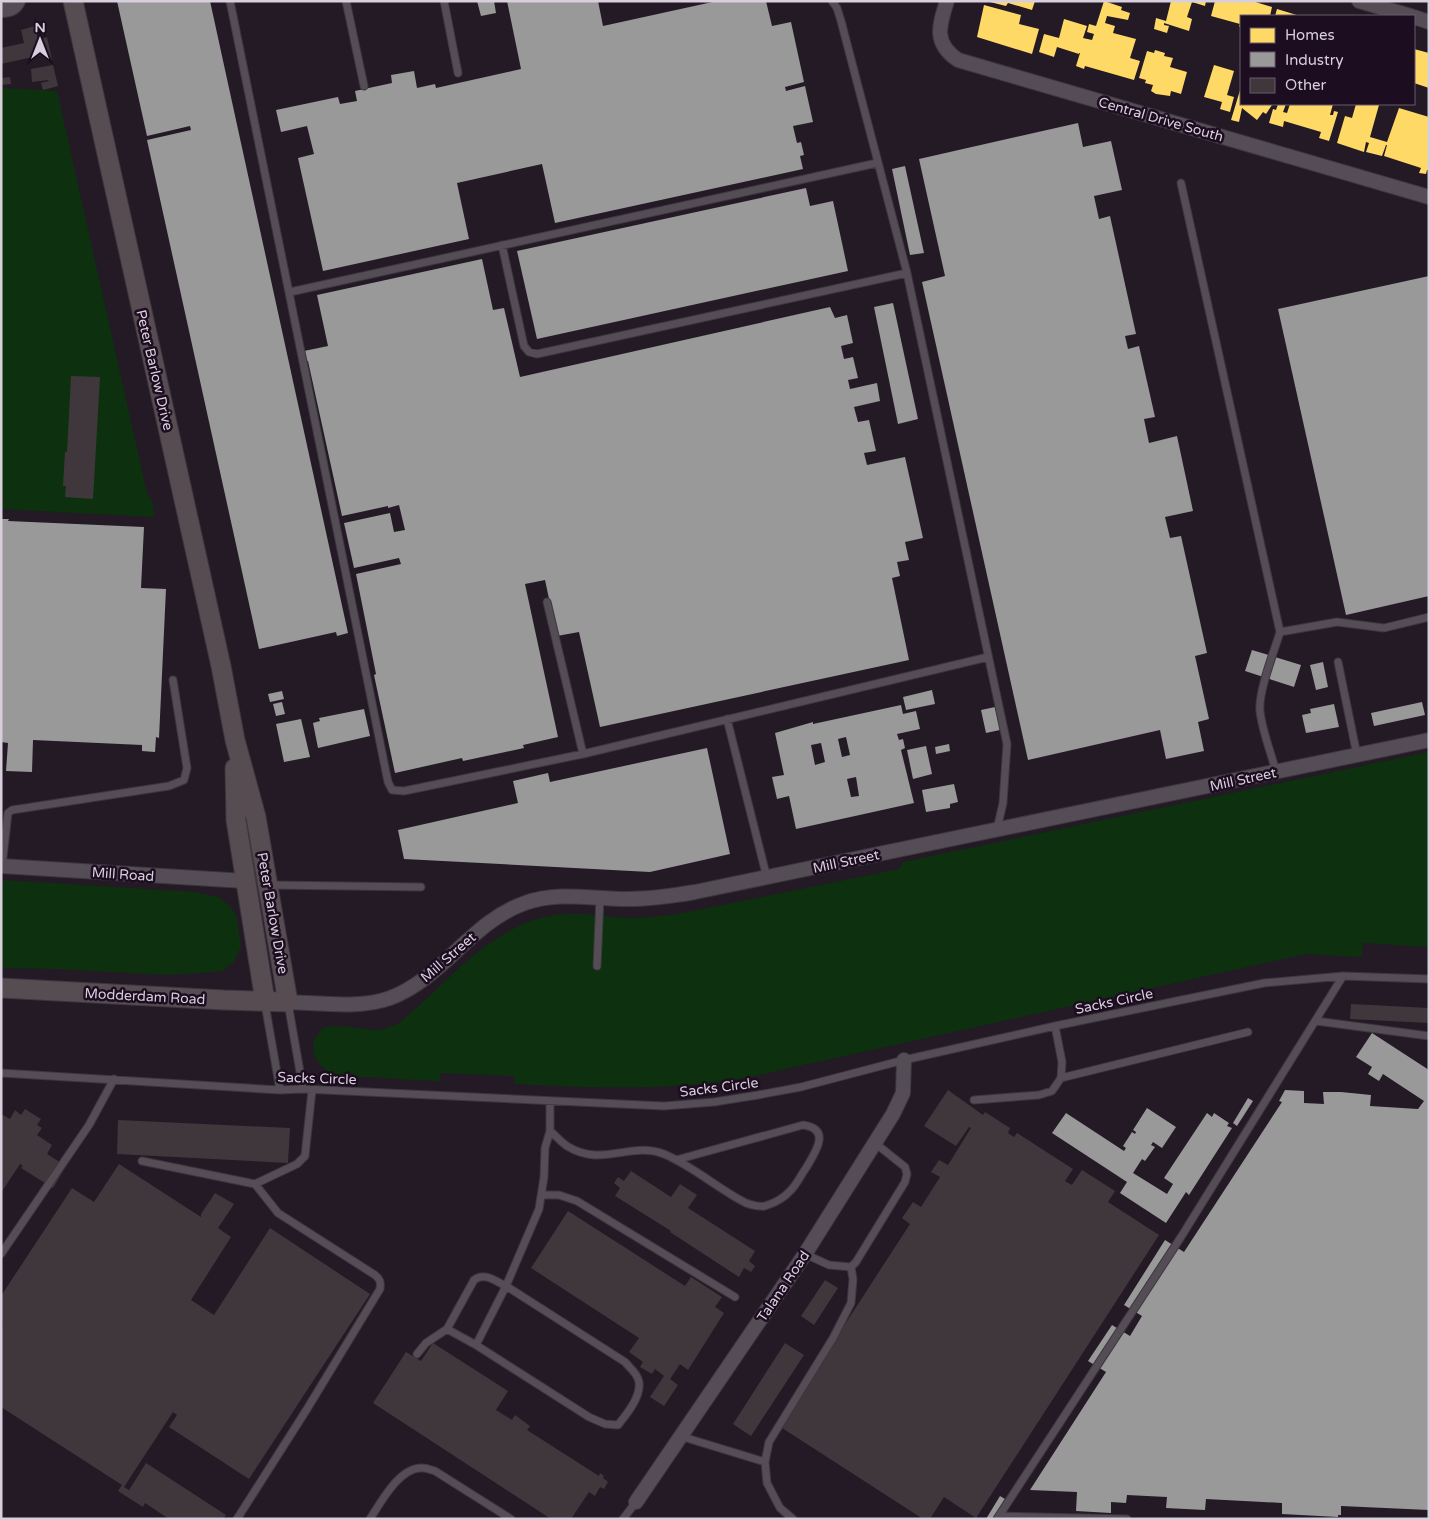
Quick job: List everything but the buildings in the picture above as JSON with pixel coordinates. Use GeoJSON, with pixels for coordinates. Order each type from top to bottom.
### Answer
{"type":"FeatureCollection","features":[{"type":"Feature","properties":{"kind":"street"},"geometry":{"type":"LineString","coordinates":[[1,10],[17,5],[18,1]]}},
{"type":"Feature","properties":{"kind":"street","name":"Peter Barlow Drive"},"geometry":{"type":"LineString","coordinates":[[73,1],[221,666],[235,740],[256,817],[288,1002]]}},
{"type":"Feature","properties":{"kind":"street","name":"Central Drive South"},"geometry":{"type":"LineString","coordinates":[[947,1],[940,24],[940,37],[950,56],[958,60],[1429,197]]}},
{"type":"Feature","properties":{"kind":"street"},"geometry":{"type":"LineString","coordinates":[[1359,1],[1405,15]]}},
{"type":"Feature","properties":{"kind":"street"},"geometry":{"type":"LineString","coordinates":[[1415,18],[1429,22]]}},
{"type":"Feature","properties":{"kind":"street","name":"Peter Barlow Drive"},"geometry":{"type":"LineString","coordinates":[[235,740],[236,820],[265,1002]]}},
{"type":"Feature","properties":{"kind":"street","name":"Mill Street"},"geometry":{"type":"LineString","coordinates":[[288,1002],[363,1004],[390,998],[428,976],[485,925],[508,910],[527,902],[571,896],[628,899],[662,897],[767,878],[1429,740]]}},
{"type":"Feature","properties":{"kind":"street","name":"Mill Road"},"geometry":{"type":"LineString","coordinates":[[2,866],[245,881]]}},
{"type":"Feature","properties":{"kind":"street","name":"Modderdam Road"},"geometry":{"type":"LineString","coordinates":[[1,988],[288,1002]]}},
{"type":"Feature","properties":{"kind":"street","name":"Talana Road"},"geometry":{"type":"LineString","coordinates":[[636,1502],[805,1254],[893,1114],[903,1093],[904,1060]]}},
{"type":"Feature","properties":{"kind":"lane"},"geometry":{"type":"LineString","coordinates":[[230,1],[388,782],[392,790],[404,791],[583,754],[988,657]]}},
{"type":"Feature","properties":{"kind":"lane"},"geometry":{"type":"LineString","coordinates":[[346,1],[364,86]]}},
{"type":"Feature","properties":{"kind":"lane"},"geometry":{"type":"LineString","coordinates":[[444,1],[458,73]]}},
{"type":"Feature","properties":{"kind":"lane"},"geometry":{"type":"LineString","coordinates":[[832,1],[837,8],[841,21],[906,273],[1007,744],[1003,803],[998,829]]}},
{"type":"Feature","properties":{"kind":"lane"},"geometry":{"type":"LineString","coordinates":[[290,292],[878,163]]}},
{"type":"Feature","properties":{"kind":"lane"},"geometry":{"type":"LineString","coordinates":[[1181,182],[1280,632],[1263,689],[1260,710],[1276,772]]}},
{"type":"Feature","properties":{"kind":"lane"},"geometry":{"type":"LineString","coordinates":[[502,245],[524,346],[529,352],[537,354],[906,273]]}},
{"type":"Feature","properties":{"kind":"lane"},"geometry":{"type":"LineString","coordinates":[[546,602],[583,754]]}},
{"type":"Feature","properties":{"kind":"lane"},"geometry":{"type":"LineString","coordinates":[[1280,632],[1337,622],[1384,628],[1429,617]]}},
{"type":"Feature","properties":{"kind":"lane"},"geometry":{"type":"LineString","coordinates":[[1338,662],[1358,755]]}},
{"type":"Feature","properties":{"kind":"lane"},"geometry":{"type":"LineString","coordinates":[[2,866],[8,813],[12,810],[169,786],[184,780],[187,768],[173,680]]}},
{"type":"Feature","properties":{"kind":"lane"},"geometry":{"type":"LineString","coordinates":[[727,719],[767,878]]}},
{"type":"Feature","properties":{"kind":"lane"},"geometry":{"type":"LineString","coordinates":[[267,885],[421,887]]}},
{"type":"Feature","properties":{"kind":"lane"},"geometry":{"type":"LineString","coordinates":[[597,966],[600,898]]}},
{"type":"Feature","properties":{"kind":"lane"},"geometry":{"type":"LineString","coordinates":[[998,1517],[1181,1237],[1343,976]]}},
{"type":"Feature","properties":{"kind":"lane","name":"Sacks Circle"},"geometry":{"type":"LineString","coordinates":[[1,1073],[280,1090],[303,1089],[664,1106],[758,1096],[801,1087],[904,1060],[1055,1026],[1264,983],[1343,976],[1429,979]]}},
{"type":"Feature","properties":{"kind":"lane","name":"Peter Barlow Drive"},"geometry":{"type":"LineString","coordinates":[[265,1002],[280,1090]]}},
{"type":"Feature","properties":{"kind":"lane","name":"Peter Barlow Drive"},"geometry":{"type":"LineString","coordinates":[[288,1002],[303,1089]]}},
{"type":"Feature","properties":{"kind":"lane"},"geometry":{"type":"LineString","coordinates":[[1316,1020],[1429,1036]]}},
{"type":"Feature","properties":{"kind":"lane"},"geometry":{"type":"LineString","coordinates":[[974,1100],[1039,1096],[1052,1091],[1061,1078],[1062,1062],[1055,1026]]}},
{"type":"Feature","properties":{"kind":"lane"},"geometry":{"type":"LineString","coordinates":[[1061,1078],[1248,1032]]}},
{"type":"Feature","properties":{"kind":"lane"},"geometry":{"type":"LineString","coordinates":[[1,1254],[89,1125],[114,1079]]}},
{"type":"Feature","properties":{"kind":"lane"},"geometry":{"type":"LineString","coordinates":[[142,1161],[255,1184],[297,1164],[305,1156],[312,1090]]}},
{"type":"Feature","properties":{"kind":"lane"},"geometry":{"type":"LineString","coordinates":[[476,1345],[506,1286],[539,1209],[542,1194],[544,1148],[550,1131],[550,1101]]}},
{"type":"Feature","properties":{"kind":"lane"},"geometry":{"type":"LineString","coordinates":[[550,1131],[567,1146],[583,1154],[605,1156],[650,1150],[676,1160],[748,1204],[762,1206],[776,1202],[791,1190],[817,1150],[819,1137],[817,1130],[812,1126],[803,1125],[676,1160]]}},
{"type":"Feature","properties":{"kind":"lane"},"geometry":{"type":"LineString","coordinates":[[805,1254],[829,1266],[851,1267],[856,1262],[908,1174],[905,1167],[874,1143]]}},
{"type":"Feature","properties":{"kind":"lane"},"geometry":{"type":"LineString","coordinates":[[237,1519],[307,1409],[380,1289],[381,1283],[375,1275],[278,1213],[255,1184]]}},
{"type":"Feature","properties":{"kind":"lane"},"geometry":{"type":"LineString","coordinates":[[542,1194],[559,1195],[577,1201],[736,1297]]}},
{"type":"Feature","properties":{"kind":"lane"},"geometry":{"type":"LineString","coordinates":[[793,1519],[780,1508],[767,1483],[765,1462],[769,1442],[833,1338],[851,1303],[853,1279],[851,1267]]}},
{"type":"Feature","properties":{"kind":"lane"},"geometry":{"type":"LineString","coordinates":[[417,1354],[426,1342],[447,1329],[474,1280],[479,1277],[489,1278],[506,1286],[625,1362],[635,1373],[639,1381],[638,1393],[626,1416],[618,1425],[604,1424],[589,1418],[476,1345],[447,1329]]}},
{"type":"Feature","properties":{"kind":"lane"},"geometry":{"type":"LineString","coordinates":[[680,1436],[765,1462]]}},
{"type":"Feature","properties":{"kind":"lane"},"geometry":{"type":"LineString","coordinates":[[370,1519],[400,1478],[408,1471],[423,1468],[435,1471],[511,1519]]}},
{"type":"Feature","properties":{"kind":"lane"},"geometry":{"type":"LineString","coordinates":[[623,1519],[636,1502]]}},
{"type":"Feature","properties":{"kind":"lane"},"geometry":{"type":"LineString","coordinates":[[998,1517],[1127,1519]]}},
{"type":"Feature","properties":{"kind":"green space"},"geometry":{"type":"Polygon","coordinates":[[[1,88],[57,91],[147,493],[153,503],[154,517],[1,509],[1,88]]]}},
{"type":"Feature","properties":{"kind":"green space"},"geometry":{"type":"Polygon","coordinates":[[[1429,752],[1429,947],[1363,943],[1362,957],[1306,954],[767,1073],[711,1083],[653,1087],[607,1087],[515,1084],[514,1076],[441,1073],[440,1081],[350,1077],[329,1072],[320,1065],[315,1055],[313,1044],[324,1028],[342,1026],[378,1030],[399,1023],[456,971],[496,939],[518,926],[542,918],[568,914],[629,918],[678,914],[899,869],[903,862],[1429,752]]]}},
{"type":"Feature","properties":{"kind":"green space"},"geometry":{"type":"Polygon","coordinates":[[[1,880],[194,892],[219,897],[231,907],[237,918],[241,947],[234,962],[222,971],[169,975],[1,968],[1,880]]]}}]}
